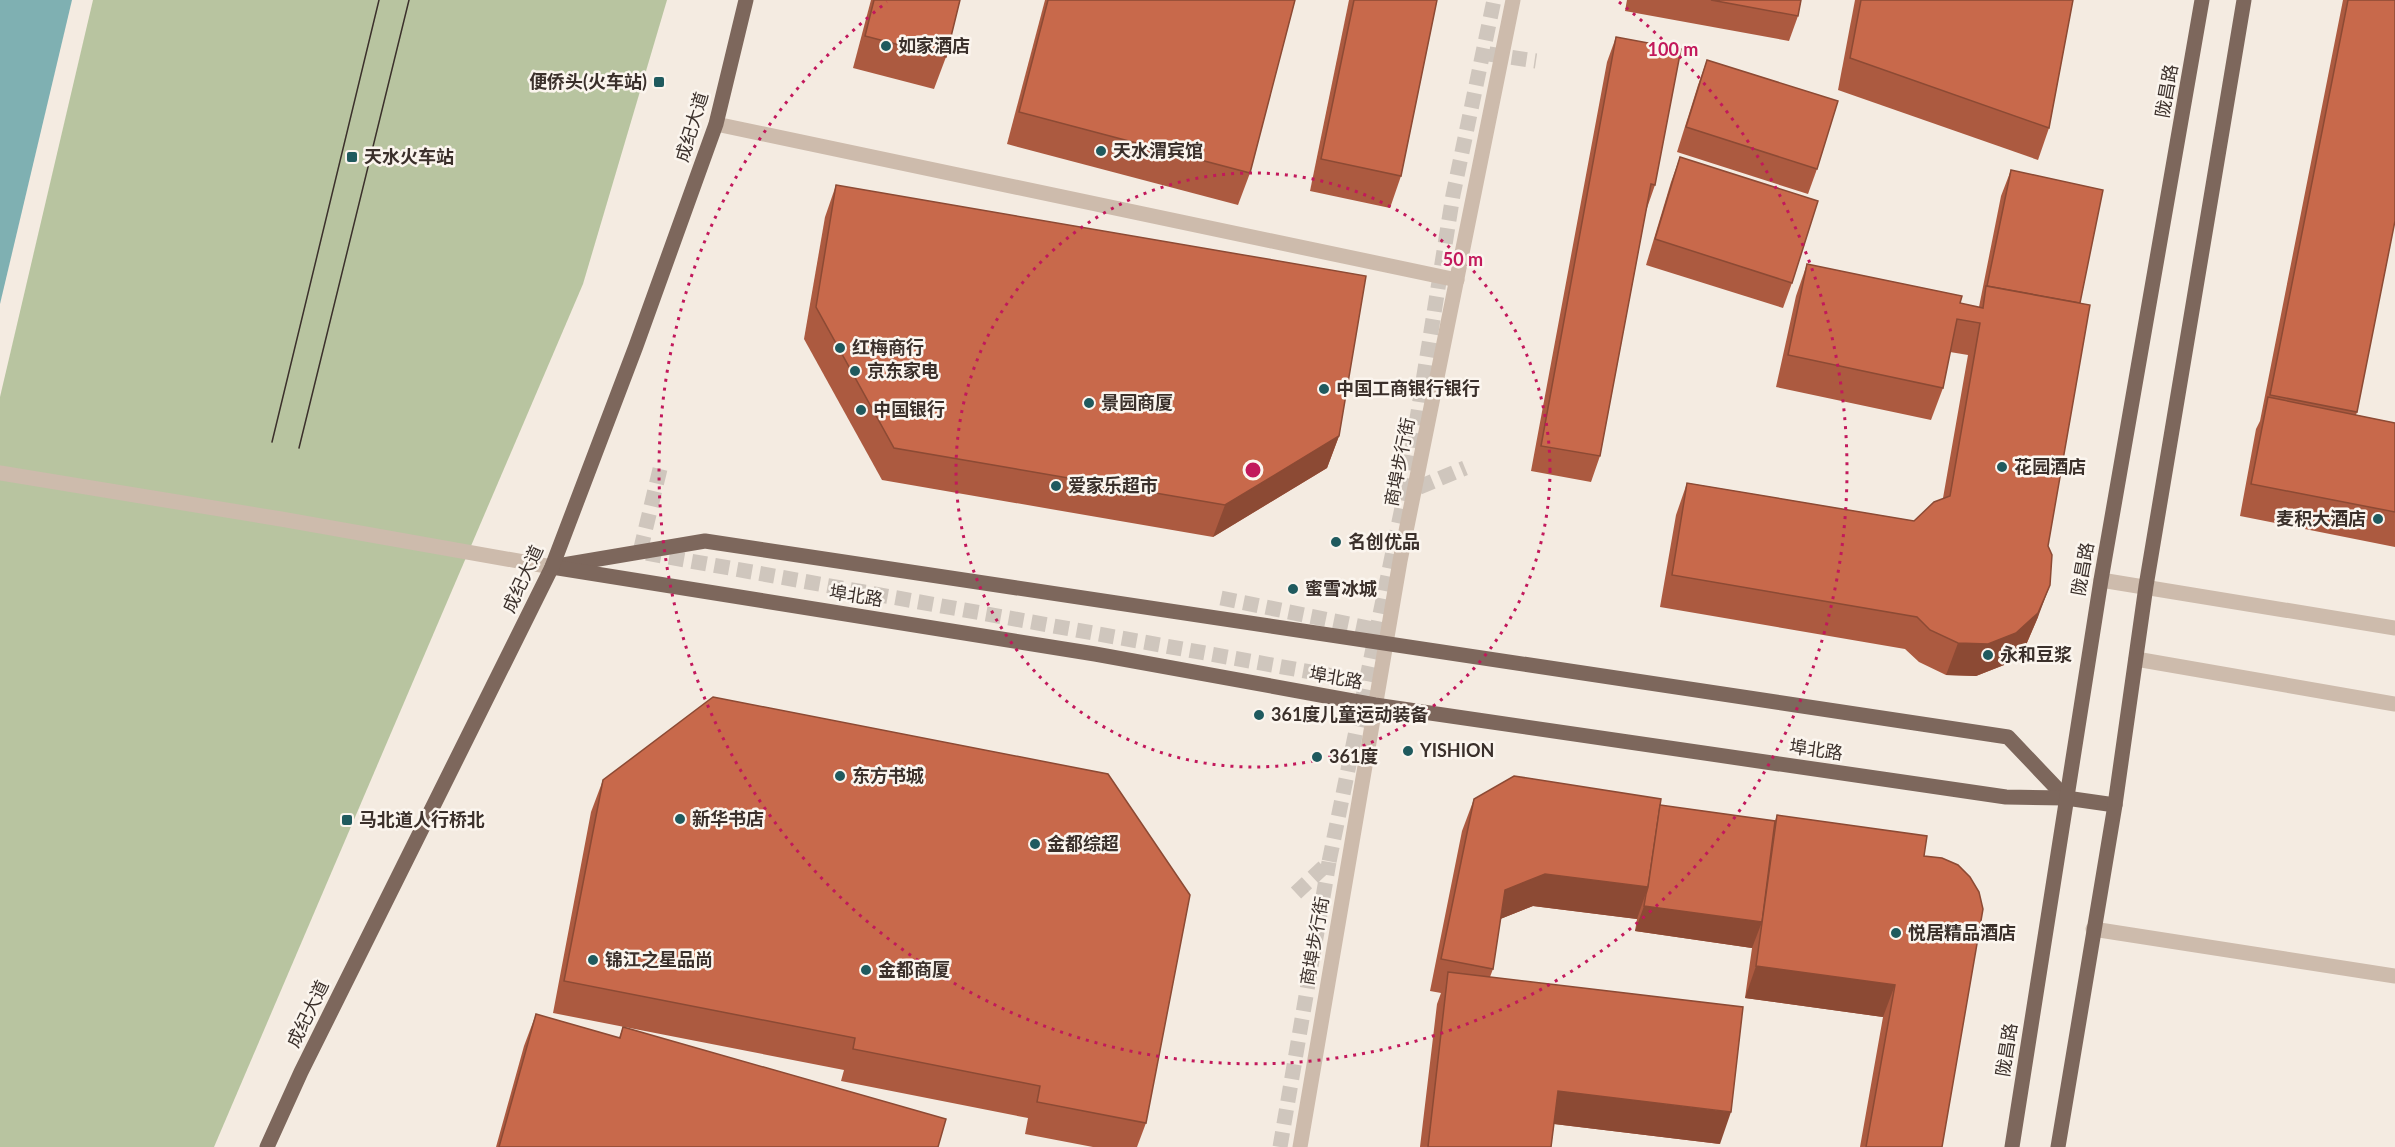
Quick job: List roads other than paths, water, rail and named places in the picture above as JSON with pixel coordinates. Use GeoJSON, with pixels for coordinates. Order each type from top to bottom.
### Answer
{"type":"FeatureCollection","features":[{"type":"Feature","properties":{"kind":"main road","name":"成纪大道"},"geometry":{"type":"LineString","coordinates":[[267,1147],[301,1072],[552,567],[636,346],[716,124],[746,0]]}},
{"type":"Feature","properties":{"kind":"main road","name":"陇昌路"},"geometry":{"type":"LineString","coordinates":[[2012,1147],[2101,580],[2202,0]]}},
{"type":"Feature","properties":{"kind":"main road"},"geometry":{"type":"LineString","coordinates":[[2058,1147],[2115,805],[2146,586],[2244,0]]}},
{"type":"Feature","properties":{"kind":"main road"},"geometry":{"type":"LineString","coordinates":[[552,567],[705,541],[2008,737],[2066,798]]}},
{"type":"Feature","properties":{"kind":"main road","name":"埠北路"},"geometry":{"type":"LineString","coordinates":[[552,567],[1095,654],[1375,705],[2006,797],[2066,798],[2115,805]]}},
{"type":"Feature","properties":{"kind":"street","name":"商埠步行街"},"geometry":{"type":"LineString","coordinates":[[1300,1147],[1402,550],[1513,0]]}},
{"type":"Feature","properties":{"kind":"street"},"geometry":{"type":"LineString","coordinates":[[716,124],[1457,280]]}},
{"type":"Feature","properties":{"kind":"street"},"geometry":{"type":"LineString","coordinates":[[0,473],[281,519],[552,567]]}},
{"type":"Feature","properties":{"kind":"street"},"geometry":{"type":"LineString","coordinates":[[2101,580],[2395,628]]}},
{"type":"Feature","properties":{"kind":"street"},"geometry":{"type":"LineString","coordinates":[[2136,659],[2395,704]]}},
{"type":"Feature","properties":{"kind":"street"},"geometry":{"type":"LineString","coordinates":[[2093,929],[2395,976]]}},
{"type":"Feature","properties":{"kind":"water"},"geometry":{"type":"Polygon","coordinates":[[[0,0],[72,0],[0,304],[0,0]]]}},
{"type":"Feature","properties":{"kind":"tunnel"},"geometry":{"type":"LineString","coordinates":[[1405,493],[1453,195],[1494,0]]}},
{"type":"Feature","properties":{"kind":"tunnel"},"geometry":{"type":"LineString","coordinates":[[1489,54],[1536,61]]}},
{"type":"Feature","properties":{"kind":"tunnel"},"geometry":{"type":"LineString","coordinates":[[1296,893],[1329,862],[1405,493],[1465,468]]}},
{"type":"Feature","properties":{"kind":"tunnel"},"geometry":{"type":"LineString","coordinates":[[660,469],[640,552],[1367,682]]}},
{"type":"Feature","properties":{"kind":"tunnel"},"geometry":{"type":"LineString","coordinates":[[1221,598],[1378,630]]}},
{"type":"Feature","properties":{"kind":"tunnel"},"geometry":{"type":"LineString","coordinates":[[1280,1147],[1329,862]]}},
{"type":"Feature","properties":{"kind":"tram line"},"geometry":{"type":"LineString","coordinates":[[272,442],[379,0]]}},
{"type":"Feature","properties":{"kind":"tram line"},"geometry":{"type":"LineString","coordinates":[[299,448],[409,0]]}},
{"type":"Feature","properties":{"kind":"place","name":"如家酒店"},"geometry":{"type":"Point","coordinates":[886,46]}},
{"type":"Feature","properties":{"kind":"place","name":"便侨头(火车站)"},"geometry":{"type":"Point","coordinates":[659,82]}},
{"type":"Feature","properties":{"kind":"place","name":"天水渭宾馆"},"geometry":{"type":"Point","coordinates":[1101,151]}},
{"type":"Feature","properties":{"kind":"place","name":"天水火车站"},"geometry":{"type":"Point","coordinates":[352,157]}},
{"type":"Feature","properties":{"kind":"place","name":"红梅商行"},"geometry":{"type":"Point","coordinates":[840,348]}},
{"type":"Feature","properties":{"kind":"place","name":"京东家电"},"geometry":{"type":"Point","coordinates":[855,371]}},
{"type":"Feature","properties":{"kind":"place","name":"中国工商银行银行"},"geometry":{"type":"Point","coordinates":[1324,389]}},
{"type":"Feature","properties":{"kind":"place","name":"景园商厦"},"geometry":{"type":"Point","coordinates":[1089,403]}},
{"type":"Feature","properties":{"kind":"place","name":"中国银行"},"geometry":{"type":"Point","coordinates":[861,410]}},
{"type":"Feature","properties":{"kind":"place","name":"花园酒店"},"geometry":{"type":"Point","coordinates":[2002,467]}},
{"type":"Feature","properties":{"kind":"place","name":"爱家乐超市"},"geometry":{"type":"Point","coordinates":[1056,486]}},
{"type":"Feature","properties":{"kind":"place","name":"麦积大酒店"},"geometry":{"type":"Point","coordinates":[2378,519]}},
{"type":"Feature","properties":{"kind":"place","name":"名创优品"},"geometry":{"type":"Point","coordinates":[1336,542]}},
{"type":"Feature","properties":{"kind":"place","name":"蜜雪冰城"},"geometry":{"type":"Point","coordinates":[1293,589]}},
{"type":"Feature","properties":{"kind":"place","name":"永和豆浆"},"geometry":{"type":"Point","coordinates":[1988,655]}},
{"type":"Feature","properties":{"kind":"place","name":"361度儿童运动装备"},"geometry":{"type":"Point","coordinates":[1259,715]}},
{"type":"Feature","properties":{"kind":"place","name":"YISHION"},"geometry":{"type":"Point","coordinates":[1408,751]}},
{"type":"Feature","properties":{"kind":"place","name":"361度"},"geometry":{"type":"Point","coordinates":[1317,757]}},
{"type":"Feature","properties":{"kind":"place","name":"东方书城"},"geometry":{"type":"Point","coordinates":[840,776]}},
{"type":"Feature","properties":{"kind":"place","name":"新华书店"},"geometry":{"type":"Point","coordinates":[680,819]}},
{"type":"Feature","properties":{"kind":"place","name":"马北道人行桥北"},"geometry":{"type":"Point","coordinates":[347,820]}},
{"type":"Feature","properties":{"kind":"place","name":"金都综超"},"geometry":{"type":"Point","coordinates":[1035,844]}},
{"type":"Feature","properties":{"kind":"place","name":"悦居精品酒店"},"geometry":{"type":"Point","coordinates":[1896,933]}},
{"type":"Feature","properties":{"kind":"place","name":"锦江之星品尚"},"geometry":{"type":"Point","coordinates":[593,960]}},
{"type":"Feature","properties":{"kind":"place","name":"金都商厦"},"geometry":{"type":"Point","coordinates":[866,970]}}]}
